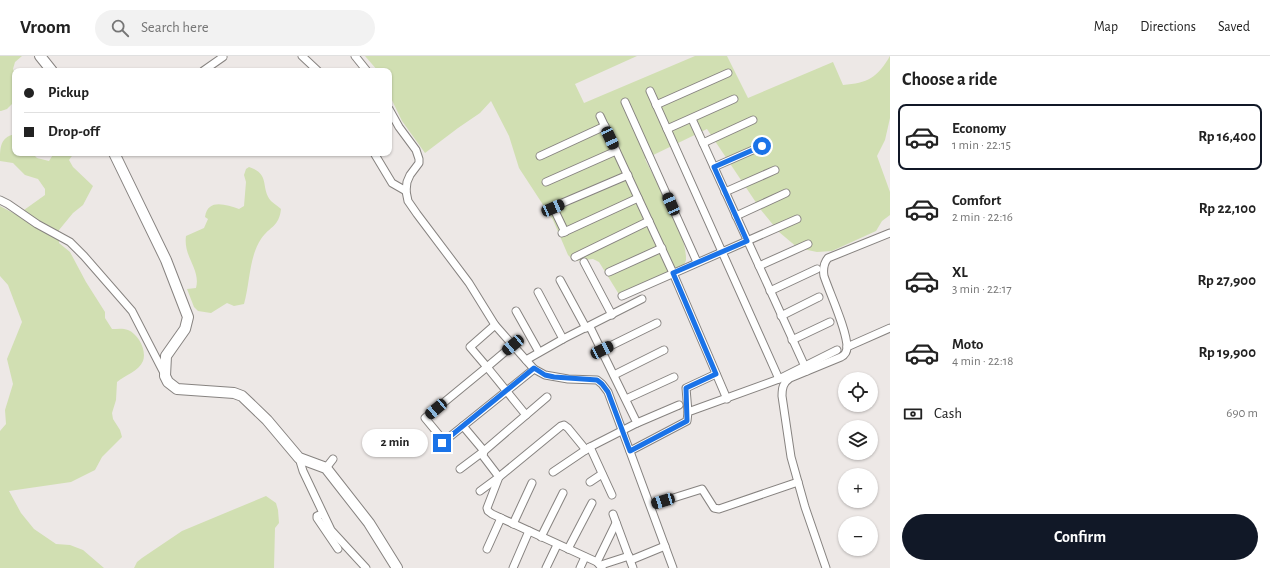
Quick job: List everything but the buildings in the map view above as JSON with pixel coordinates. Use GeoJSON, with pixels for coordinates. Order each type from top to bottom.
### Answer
{"type":"FeatureCollection","features":[{"type":"Feature","properties":{"kind":"street"},"geometry":{"type":"LineString","coordinates":[[40,56],[50,68]]}},
{"type":"Feature","properties":{"kind":"street"},"geometry":{"type":"LineString","coordinates":[[302,56],[315,68]]}},
{"type":"Feature","properties":{"kind":"street"},"geometry":{"type":"LineString","coordinates":[[355,56],[365,68]]}},
{"type":"Feature","properties":{"kind":"street"},"geometry":{"type":"LineString","coordinates":[[207,68],[223,57]]}},
{"type":"Feature","properties":{"kind":"street"},"geometry":{"type":"LineString","coordinates":[[656,105],[728,72]]}},
{"type":"Feature","properties":{"kind":"street"},"geometry":{"type":"LineString","coordinates":[[650,91],[779,379]]}},
{"type":"Feature","properties":{"kind":"street"},"geometry":{"type":"LineString","coordinates":[[667,129],[734,99]]}},
{"type":"Feature","properties":{"kind":"street"},"geometry":{"type":"LineString","coordinates":[[625,102],[697,262]]}},
{"type":"Feature","properties":{"kind":"street"},"geometry":{"type":"LineString","coordinates":[[392,114],[399,127],[416,150],[419,159],[416,167],[410,175],[406,191],[408,200],[470,283],[495,325],[526,360],[534,368],[545,375],[597,380],[608,392],[674,568]]}},
{"type":"Feature","properties":{"kind":"street"},"geometry":{"type":"LineString","coordinates":[[600,116],[662,248],[727,399]]}},
{"type":"Feature","properties":{"kind":"street"},"geometry":{"type":"LineString","coordinates":[[692,119],[805,369]]}},
{"type":"Feature","properties":{"kind":"street"},"geometry":{"type":"LineString","coordinates":[[703,143],[753,120]]}},
{"type":"Feature","properties":{"kind":"street"},"geometry":{"type":"LineString","coordinates":[[540,156],[605,126]]}},
{"type":"Feature","properties":{"kind":"street"},"geometry":{"type":"LineString","coordinates":[[714,167],[762,146]]}},
{"type":"Feature","properties":{"kind":"street"},"geometry":{"type":"LineString","coordinates":[[546,182],[616,151]]}},
{"type":"Feature","properties":{"kind":"street"},"geometry":{"type":"LineString","coordinates":[[115,156],[166,260],[188,317],[185,329],[166,356],[165,376]]}},
{"type":"Feature","properties":{"kind":"street"},"geometry":{"type":"LineString","coordinates":[[376,156],[392,183],[406,191]]}},
{"type":"Feature","properties":{"kind":"street"},"geometry":{"type":"LineString","coordinates":[[725,192],[775,170]]}},
{"type":"Feature","properties":{"kind":"street"},"geometry":{"type":"LineString","coordinates":[[628,175],[553,208],[564,233],[638,198]]}},
{"type":"Feature","properties":{"kind":"street"},"geometry":{"type":"LineString","coordinates":[[736,216],[786,193]]}},
{"type":"Feature","properties":{"kind":"street"},"geometry":{"type":"LineString","coordinates":[[0,200],[37,224],[70,242],[84,256],[132,311],[171,386],[177,389],[234,393],[242,396],[267,420],[299,458],[302,471],[322,514],[317,516],[317,518],[328,531],[366,568]]}},
{"type":"Feature","properties":{"kind":"street"},"geometry":{"type":"LineString","coordinates":[[622,296],[797,219]]}},
{"type":"Feature","properties":{"kind":"street"},"geometry":{"type":"LineString","coordinates":[[575,257],[649,221]]}},
{"type":"Feature","properties":{"kind":"street"},"geometry":{"type":"LineString","coordinates":[[688,412],[841,357],[846,352],[847,347],[843,329],[824,276],[823,271],[825,262],[828,258],[890,233]]}},
{"type":"Feature","properties":{"kind":"street"},"geometry":{"type":"LineString","coordinates":[[759,266],[808,244]]}},
{"type":"Feature","properties":{"kind":"street"},"geometry":{"type":"LineString","coordinates":[[609,272],[662,248]]}},
{"type":"Feature","properties":{"kind":"street"},"geometry":{"type":"LineString","coordinates":[[584,262],[612,315]]}},
{"type":"Feature","properties":{"kind":"street"},"geometry":{"type":"LineString","coordinates":[[770,291],[817,269]]}},
{"type":"Feature","properties":{"kind":"street"},"geometry":{"type":"LineString","coordinates":[[560,280],[602,350],[637,422]]}},
{"type":"Feature","properties":{"kind":"street"},"geometry":{"type":"LineString","coordinates":[[538,292],[563,339]]}},
{"type":"Feature","properties":{"kind":"street"},"geometry":{"type":"LineString","coordinates":[[781,316],[819,297]]}},
{"type":"Feature","properties":{"kind":"street"},"geometry":{"type":"LineString","coordinates":[[526,360],[563,339],[642,299]]}},
{"type":"Feature","properties":{"kind":"street"},"geometry":{"type":"LineString","coordinates":[[516,311],[539,352]]}},
{"type":"Feature","properties":{"kind":"street"},"geometry":{"type":"LineString","coordinates":[[792,340],[830,322]]}},
{"type":"Feature","properties":{"kind":"street"},"geometry":{"type":"LineString","coordinates":[[602,350],[657,323]]}},
{"type":"Feature","properties":{"kind":"street"},"geometry":{"type":"LineString","coordinates":[[495,325],[470,347],[526,415]]}},
{"type":"Feature","properties":{"kind":"street"},"geometry":{"type":"LineString","coordinates":[[847,347],[890,328]]}},
{"type":"Feature","properties":{"kind":"street"},"geometry":{"type":"LineString","coordinates":[[513,345],[425,418],[443,442],[534,368]]}},
{"type":"Feature","properties":{"kind":"street"},"geometry":{"type":"LineString","coordinates":[[614,375],[664,350]]}},
{"type":"Feature","properties":{"kind":"street"},"geometry":{"type":"LineString","coordinates":[[826,568],[791,457],[782,388],[786,381],[837,350]]}},
{"type":"Feature","properties":{"kind":"street"},"geometry":{"type":"LineString","coordinates":[[630,451],[687,421],[688,412],[686,388],[716,374]]}},
{"type":"Feature","properties":{"kind":"street"},"geometry":{"type":"LineString","coordinates":[[626,399],[674,377]]}},
{"type":"Feature","properties":{"kind":"street"},"geometry":{"type":"LineString","coordinates":[[460,470],[547,397]]}},
{"type":"Feature","properties":{"kind":"street"},"geometry":{"type":"LineString","coordinates":[[553,472],[588,448],[637,422],[679,405]]}},
{"type":"Feature","properties":{"kind":"street"},"geometry":{"type":"LineString","coordinates":[[480,491],[564,425],[588,448],[612,495]]}},
{"type":"Feature","properties":{"kind":"street"},"geometry":{"type":"LineString","coordinates":[[463,426],[484,451]]}},
{"type":"Feature","properties":{"kind":"street"},"geometry":{"type":"LineString","coordinates":[[484,451],[482,456],[499,477]]}},
{"type":"Feature","properties":{"kind":"street"},"geometry":{"type":"LineString","coordinates":[[299,458],[326,468],[369,523],[397,568]]}},
{"type":"Feature","properties":{"kind":"street"},"geometry":{"type":"LineString","coordinates":[[326,468],[333,459]]}},
{"type":"Feature","properties":{"kind":"street"},"geometry":{"type":"LineString","coordinates":[[590,482],[602,474]]}},
{"type":"Feature","properties":{"kind":"street"},"geometry":{"type":"LineString","coordinates":[[499,477],[487,508],[488,511],[600,565],[630,558],[665,546]]}},
{"type":"Feature","properties":{"kind":"street"},"geometry":{"type":"LineString","coordinates":[[651,504],[702,489],[714,508],[719,509],[798,482]]}},
{"type":"Feature","properties":{"kind":"street"},"geometry":{"type":"LineString","coordinates":[[513,524],[532,483]]}},
{"type":"Feature","properties":{"kind":"street"},"geometry":{"type":"LineString","coordinates":[[541,537],[563,493]]}},
{"type":"Feature","properties":{"kind":"street"},"geometry":{"type":"LineString","coordinates":[[568,549],[592,503]]}},
{"type":"Feature","properties":{"kind":"street"},"geometry":{"type":"LineString","coordinates":[[613,514],[633,568]]}},
{"type":"Feature","properties":{"kind":"street"},"geometry":{"type":"LineString","coordinates":[[487,549],[501,518]]}},
{"type":"Feature","properties":{"kind":"street"},"geometry":{"type":"LineString","coordinates":[[600,565],[616,523]]}},
{"type":"Feature","properties":{"kind":"street"},"geometry":{"type":"LineString","coordinates":[[328,531],[338,549]]}},
{"type":"Feature","properties":{"kind":"street"},"geometry":{"type":"LineString","coordinates":[[513,568],[529,531]]}},
{"type":"Feature","properties":{"kind":"street"},"geometry":{"type":"LineString","coordinates":[[546,568],[557,545]]}},
{"type":"Feature","properties":{"kind":"street"},"geometry":{"type":"LineString","coordinates":[[580,568],[585,557]]}},
{"type":"Feature","properties":{"kind":"green space"},"geometry":{"type":"Polygon","coordinates":[[[0,56],[22,56],[15,62],[12,68],[12,104],[7,109],[0,111],[0,56]]]}},
{"type":"Feature","properties":{"kind":"green space"},"geometry":{"type":"Polygon","coordinates":[[[365,56],[637,56],[575,84],[584,103],[695,56],[727,56],[748,98],[833,62],[843,85],[859,83],[871,78],[881,70],[890,56],[890,118],[885,140],[877,156],[890,192],[890,215],[882,221],[876,231],[832,251],[817,252],[798,248],[779,232],[761,210],[707,129],[645,159],[677,222],[685,249],[686,260],[684,265],[679,274],[620,296],[599,262],[593,259],[574,261],[568,255],[553,220],[519,168],[509,136],[491,101],[480,113],[425,153],[402,121],[392,100],[392,68],[375,68],[365,56]]]}},
{"type":"Feature","properties":{"kind":"green space"},"geometry":{"type":"Polygon","coordinates":[[[12,135],[12,156],[35,156],[37,158],[49,161],[52,156],[72,156],[69,160],[73,167],[93,186],[83,205],[73,213],[59,230],[59,243],[70,252],[86,282],[105,312],[105,318],[112,329],[124,329],[132,332],[143,347],[144,357],[141,365],[117,382],[116,400],[112,413],[113,419],[120,430],[122,437],[102,457],[95,470],[71,482],[9,491],[21,513],[34,529],[56,544],[70,545],[83,550],[104,568],[0,568],[0,431],[6,424],[5,410],[13,384],[7,359],[22,322],[8,285],[0,276],[0,206],[17,215],[45,195],[45,189],[38,179],[25,175],[13,163],[0,161],[2,144],[12,135]]]}},
{"type":"Feature","properties":{"kind":"green space"},"geometry":{"type":"Polygon","coordinates":[[[249,167],[256,170],[263,177],[268,196],[271,201],[281,209],[280,215],[276,223],[264,235],[257,246],[252,262],[244,304],[234,306],[227,303],[211,313],[198,311],[194,307],[187,289],[196,288],[197,281],[187,250],[186,236],[204,228],[208,219],[205,217],[210,207],[218,204],[239,209],[244,206],[246,182],[244,175],[246,169],[249,167]]]}},
{"type":"Feature","properties":{"kind":"green space"},"geometry":{"type":"Polygon","coordinates":[[[266,496],[276,503],[278,510],[279,523],[275,528],[274,568],[134,568],[137,562],[142,558],[182,531],[266,496]]]}},
{"type":"Feature","properties":{"kind":"route"},"geometry":{"type":"LineString","coordinates":[[442,443],[534,368],[545,375],[568,379],[597,380],[602,384],[608,392],[630,451],[687,421],[688,412],[686,388],[716,374],[673,273],[747,241],[714,167],[762,146]]}}]}
